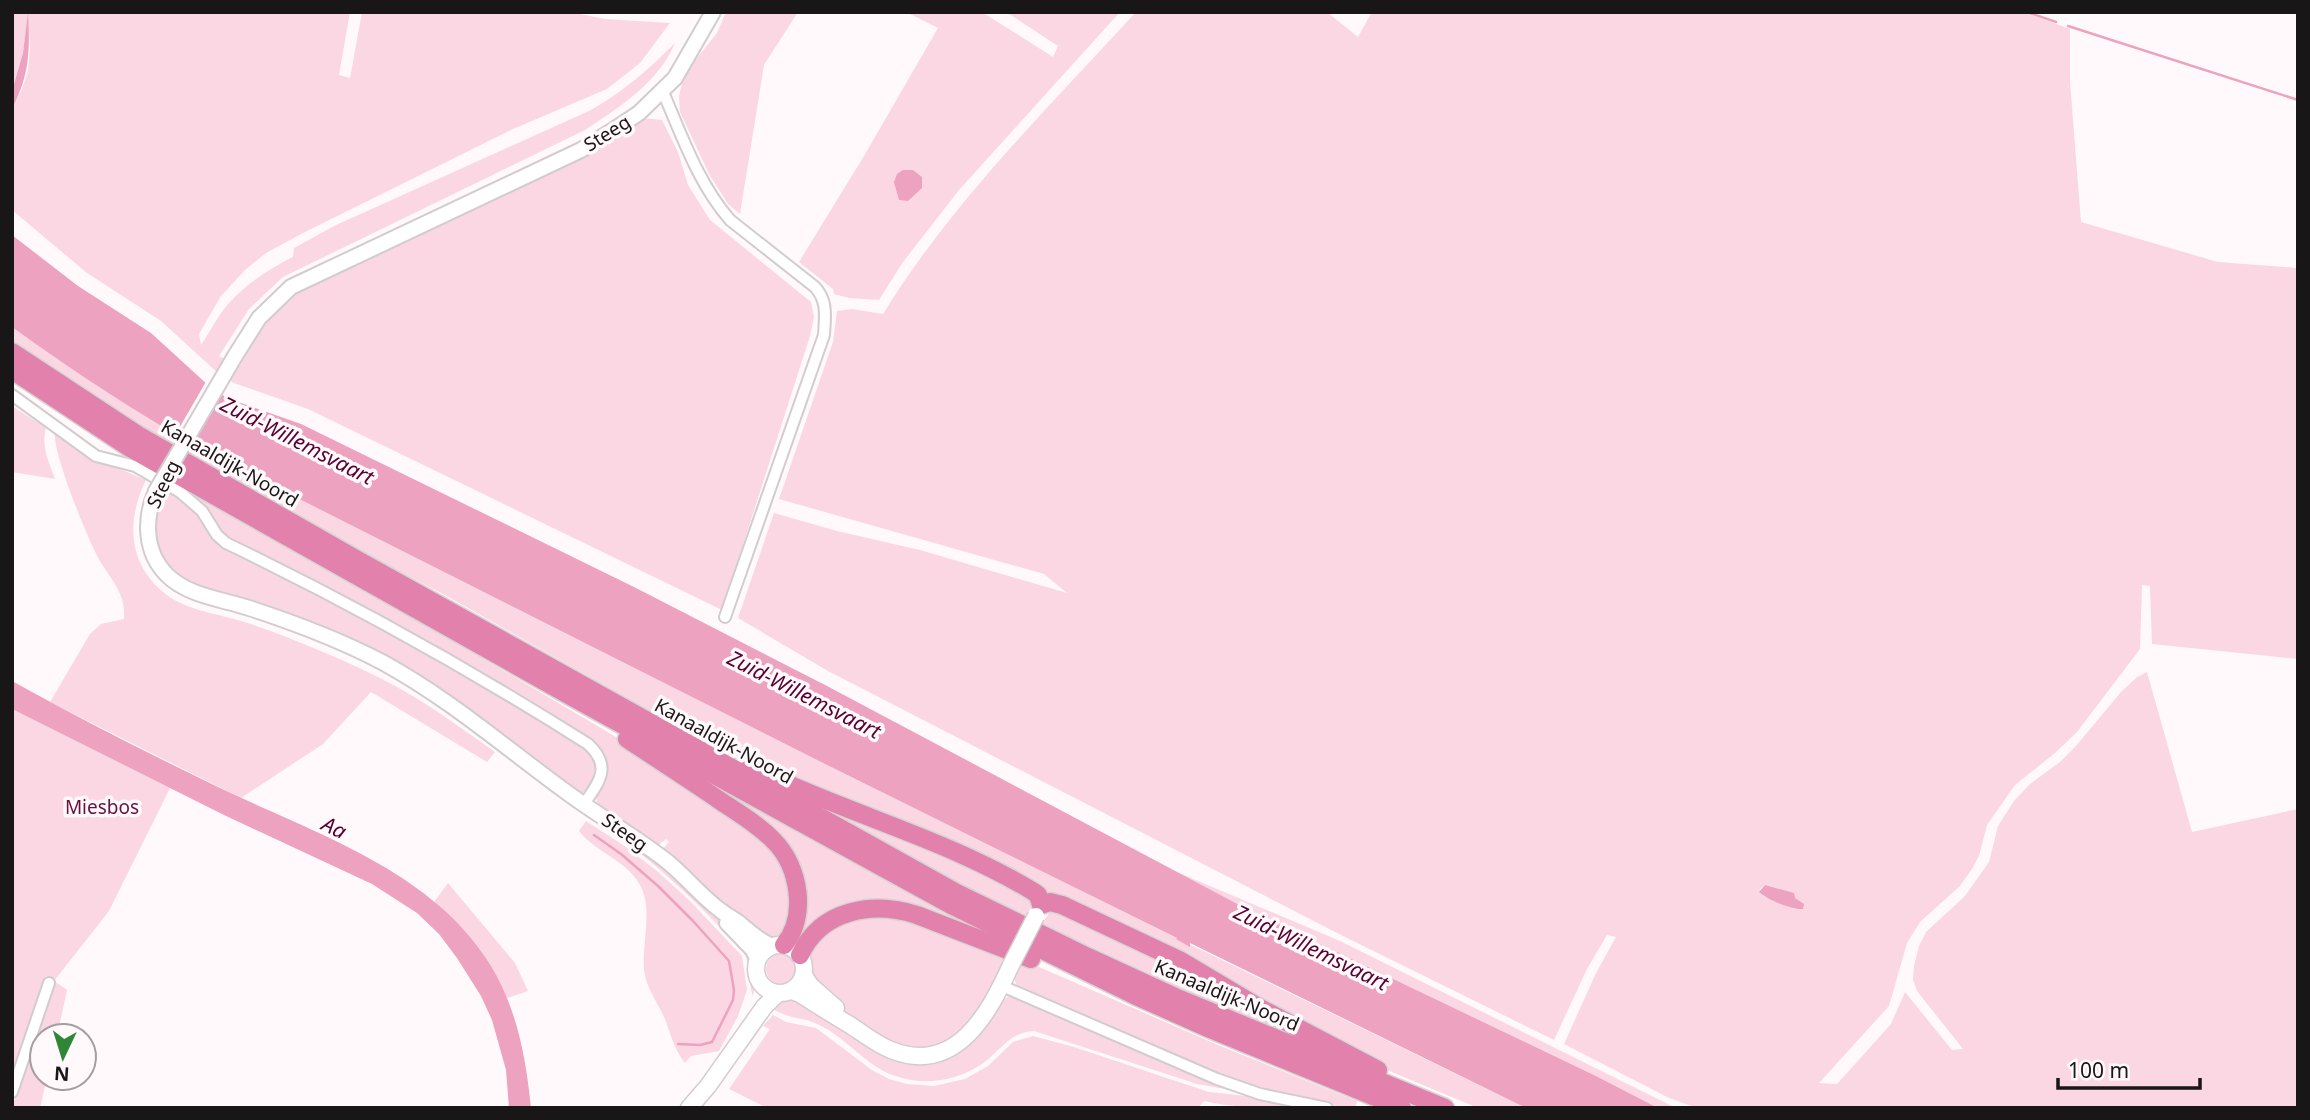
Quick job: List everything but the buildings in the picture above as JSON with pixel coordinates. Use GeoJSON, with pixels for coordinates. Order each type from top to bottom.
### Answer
{"type":"FeatureCollection","features":[{"type":"Feature","properties":{"kind":"highway","name":"Kanaaldijk-Noord"},"geometry":{"type":"LineString","coordinates":[[12,352],[138,435],[914,870],[1077,952],[1278,1040],[1442,1107]]}},
{"type":"Feature","properties":{"kind":"highway","name":"Kanaaldijk-Noord"},"geometry":{"type":"LineString","coordinates":[[12,370],[130,448],[581,702],[953,906],[1136,996],[1402,1108]]}},
{"type":"Feature","properties":{"kind":"highway"},"geometry":{"type":"LineString","coordinates":[[581,702],[604,724],[756,825],[774,841],[786,857],[797,887],[798,903],[791,937],[778,946]]}},
{"type":"Feature","properties":{"kind":"highway"},"geometry":{"type":"LineString","coordinates":[[625,710],[674,728],[774,778],[881,820],[1027,887],[1038,895],[1038,911]]}},
{"type":"Feature","properties":{"kind":"highway"},"geometry":{"type":"LineString","coordinates":[[1038,911],[1050,902],[1062,905],[1181,961],[1260,1009],[1442,1107]]}},
{"type":"Feature","properties":{"kind":"highway"},"geometry":{"type":"LineString","coordinates":[[800,955],[813,933],[835,918],[862,909],[890,909],[917,915],[985,940],[1106,989],[1136,996]]}},
{"type":"Feature","properties":{"kind":"main road"},"geometry":{"type":"LineString","coordinates":[[689,1108],[708,1086],[739,1040],[785,992],[800,984],[804,965],[800,955],[790,947],[778,946],[764,952],[758,960],[756,972],[761,984],[768,990],[785,992],[800,994],[893,1051],[923,1056],[936,1054],[962,1041],[976,1027],[1002,986],[1038,911]]}},
{"type":"Feature","properties":{"kind":"main road"},"geometry":{"type":"LineString","coordinates":[[804,975],[810,985],[834,1006],[851,1026]]}},
{"type":"Feature","properties":{"kind":"main road"},"geometry":{"type":"LineString","coordinates":[[739,1040],[761,984]]}},
{"type":"Feature","properties":{"kind":"street","name":"Steeg"},"geometry":{"type":"LineString","coordinates":[[713,12],[685,65],[663,92],[639,113],[581,150],[291,287],[259,318],[235,356],[156,491],[149,506],[146,526],[158,564],[165,574],[178,584],[318,633],[382,662],[473,720],[584,804],[628,832],[671,864],[719,910],[763,943],[778,946]]}},
{"type":"Feature","properties":{"kind":"street"},"geometry":{"type":"LineString","coordinates":[[663,92],[698,174],[718,206],[730,220],[815,287],[821,294],[825,309],[824,335],[725,617]]}},
{"type":"Feature","properties":{"kind":"street"},"geometry":{"type":"LineString","coordinates":[[12,395],[96,456],[135,466],[192,500],[226,543],[324,590],[420,642],[588,744],[599,754],[602,769],[597,785],[584,804]]}},
{"type":"Feature","properties":{"kind":"street","name":"Steeg"},"geometry":{"type":"LineString","coordinates":[[719,910],[731,929],[753,950],[758,960]]}},
{"type":"Feature","properties":{"kind":"street"},"geometry":{"type":"LineString","coordinates":[[12,1092],[49,983]]}},
{"type":"Feature","properties":{"kind":"street"},"geometry":{"type":"LineString","coordinates":[[1002,986],[1217,1079],[1260,1094],[1327,1108]]}},
{"type":"Feature","properties":{"kind":"green space"},"geometry":{"type":"Polygon","coordinates":[[[12,12],[350,12],[339,75],[350,78],[362,12],[570,12],[605,19],[670,23],[640,63],[607,89],[513,129],[266,253],[245,270],[221,296],[199,334],[201,345],[221,313],[236,296],[259,277],[293,257],[294,248],[334,226],[591,110],[635,80],[675,43],[649,82],[585,130],[283,277],[249,309],[219,356],[239,367],[270,318],[288,300],[315,282],[591,151],[642,118],[662,120],[678,152],[688,185],[710,220],[811,302],[814,317],[722,610],[308,409],[234,383],[219,374],[161,321],[87,273],[12,210],[12,109],[28,71],[30,48],[28,16],[23,53],[12,91],[12,12]]]}},
{"type":"Feature","properties":{"kind":"green space"},"geometry":{"type":"Polygon","coordinates":[[[726,12],[798,12],[764,65],[740,214],[728,204],[709,174],[680,112],[679,96],[684,74],[717,33],[726,12]]]}},
{"type":"Feature","properties":{"kind":"green space"},"geometry":{"type":"Polygon","coordinates":[[[906,12],[982,12],[1053,57],[1058,46],[1006,12],[1120,12],[959,190],[903,262],[879,300],[849,298],[834,294],[833,289],[799,262],[938,28],[906,12]]]}},
{"type":"Feature","properties":{"kind":"green space"},"geometry":{"type":"Polygon","coordinates":[[[1136,12],[1327,12],[1358,37],[1372,12],[2023,12],[2070,29],[2070,82],[2081,222],[2218,262],[2298,268],[2298,659],[2152,644],[2150,586],[2142,585],[2140,649],[2077,732],[2015,785],[1987,825],[1979,856],[1972,869],[1960,886],[1920,922],[1907,943],[1889,1006],[1819,1083],[1837,1084],[1891,1024],[1905,992],[1952,1050],[1963,1049],[1917,991],[1913,980],[1919,946],[1926,932],[1965,896],[1989,862],[1998,826],[2014,801],[2030,784],[2060,762],[2121,692],[2137,677],[2147,672],[2192,832],[2298,809],[2298,1108],[1697,1108],[1669,1098],[1564,1044],[1596,973],[1616,937],[1607,935],[1587,969],[1554,1040],[1343,936],[828,671],[738,618],[774,513],[920,550],[1067,593],[1044,574],[779,499],[833,342],[837,311],[852,309],[883,314],[939,233],[970,195],[1035,120],[1136,12]],[[1765,885],[1760,889],[1763,896],[1789,907],[1800,902],[1793,893],[1765,885]]]}},
{"type":"Feature","properties":{"kind":"green space"},"geometry":{"type":"Polygon","coordinates":[[[12,327],[107,392],[206,452],[821,762],[1526,1108],[1478,1108],[1394,1073],[1279,1015],[734,755],[650,711],[443,594],[325,533],[89,399],[12,344],[12,327]]]}},
{"type":"Feature","properties":{"kind":"green space"},"geometry":{"type":"Polygon","coordinates":[[[12,406],[46,428],[45,448],[55,479],[12,472],[12,406]]]}},
{"type":"Feature","properties":{"kind":"green space"},"geometry":{"type":"Polygon","coordinates":[[[55,433],[86,455],[146,480],[133,524],[137,553],[150,579],[170,597],[189,607],[276,633],[367,671],[421,701],[495,752],[487,762],[371,692],[323,744],[241,798],[50,702],[90,634],[101,624],[124,619],[123,602],[95,551],[72,497],[59,458],[55,433]]]}},
{"type":"Feature","properties":{"kind":"green space"},"geometry":{"type":"Polygon","coordinates":[[[167,488],[195,507],[209,529],[265,565],[477,679],[593,753],[599,767],[590,789],[580,794],[410,675],[196,587],[178,576],[160,556],[154,536],[156,506],[167,488]]]}},
{"type":"Feature","properties":{"kind":"green space"},"geometry":{"type":"Polygon","coordinates":[[[191,491],[421,619],[721,804],[779,854],[794,900],[782,939],[769,940],[740,920],[664,853],[663,849],[669,842],[666,839],[656,847],[598,807],[596,797],[600,752],[231,541],[190,494],[191,491]]]}},
{"type":"Feature","properties":{"kind":"green space","name":"Miesbos"},"geometry":{"type":"Polygon","coordinates":[[[12,709],[170,788],[109,911],[54,981],[46,976],[12,1075],[12,709]]]}},
{"type":"Feature","properties":{"kind":"green space"},"geometry":{"type":"Polygon","coordinates":[[[648,747],[831,850],[1026,952],[880,904],[798,947],[792,943],[791,861],[648,747]]]}},
{"type":"Feature","properties":{"kind":"green space"},"geometry":{"type":"Polygon","coordinates":[[[752,771],[1030,894],[1032,904],[1026,920],[752,771]]]}},
{"type":"Feature","properties":{"kind":"green space"},"geometry":{"type":"Polygon","coordinates":[[[587,812],[644,849],[707,906],[748,951],[752,960],[755,986],[753,996],[743,951],[669,878],[630,846],[585,816],[587,812]]]}},
{"type":"Feature","properties":{"kind":"green space"},"geometry":{"type":"Polygon","coordinates":[[[586,821],[657,871],[690,901],[742,956],[747,990],[738,1016],[719,1051],[691,1056],[685,1063],[678,1052],[645,975],[646,908],[642,889],[629,871],[579,831],[586,821]]]}},
{"type":"Feature","properties":{"kind":"green space"},"geometry":{"type":"Polygon","coordinates":[[[1177,872],[1340,941],[1676,1108],[1658,1108],[1245,908],[1177,872]]]}},
{"type":"Feature","properties":{"kind":"green space"},"geometry":{"type":"Polygon","coordinates":[[[448,883],[515,963],[528,991],[507,998],[475,946],[434,902],[448,883]]]}},
{"type":"Feature","properties":{"kind":"green space"},"geometry":{"type":"Polygon","coordinates":[[[1051,909],[1179,964],[1367,1068],[1231,1015],[1040,927],[1049,913],[1047,911],[1051,909]]]}},
{"type":"Feature","properties":{"kind":"green space"},"geometry":{"type":"Polygon","coordinates":[[[879,912],[1009,954],[988,997],[974,1017],[943,1043],[925,1048],[905,1047],[883,1039],[858,1024],[813,984],[809,963],[821,931],[879,912]]]}},
{"type":"Feature","properties":{"kind":"green space"},"geometry":{"type":"Polygon","coordinates":[[[781,954],[792,958],[796,969],[792,980],[781,984],[770,980],[766,969],[770,958],[781,954]]]}},
{"type":"Feature","properties":{"kind":"green space"},"geometry":{"type":"Polygon","coordinates":[[[1023,960],[1218,1045],[1357,1101],[1355,1108],[1271,1091],[1234,1080],[1126,1037],[1021,990],[1014,978],[1023,960]]]}},
{"type":"Feature","properties":{"kind":"green space"},"geometry":{"type":"Polygon","coordinates":[[[54,981],[67,990],[60,1022],[40,1022],[54,981]]]}},
{"type":"Feature","properties":{"kind":"green space"},"geometry":{"type":"Polygon","coordinates":[[[1015,996],[1236,1091],[1197,1084],[1034,1031],[1017,1035],[985,1062],[965,1073],[939,1080],[912,1080],[887,1073],[875,1066],[816,1023],[784,1014],[769,1006],[777,999],[790,997],[924,1062],[1007,997],[1015,996]]]}},
{"type":"Feature","properties":{"kind":"green space"},"geometry":{"type":"Polygon","coordinates":[[[773,1015],[786,1022],[816,1028],[872,1070],[907,1084],[934,1086],[965,1079],[988,1066],[1013,1042],[1033,1036],[1209,1092],[1266,1098],[1311,1108],[1244,1107],[1204,1101],[1198,1108],[767,1108],[729,1089],[770,1029],[763,1026],[773,1015]]]}},
{"type":"Feature","properties":{"kind":"green space"},"geometry":{"type":"Polygon","coordinates":[[[28,1060],[28,1092],[44,1092],[40,1108],[12,1108],[28,1060]]]}},
{"type":"Feature","properties":{"kind":"water"},"geometry":{"type":"Polygon","coordinates":[[[28,12],[28,62],[12,109],[12,91],[23,53],[28,12]]]}},
{"type":"Feature","properties":{"kind":"water"},"geometry":{"type":"Polygon","coordinates":[[[903,170],[913,170],[922,177],[922,188],[908,201],[899,200],[894,182],[897,174],[903,170]]]}},
{"type":"Feature","properties":{"kind":"water","name":"Zuid-Willemsvaart"},"geometry":{"type":"Polygon","coordinates":[[[12,235],[78,286],[151,333],[209,386],[227,398],[301,424],[634,587],[827,686],[1245,908],[1658,1108],[1526,1108],[1190,943],[1190,947],[1177,938],[206,452],[107,393],[12,327],[12,235]]]}},
{"type":"Feature","properties":{"kind":"water"},"geometry":{"type":"Polygon","coordinates":[[[12,681],[89,723],[220,788],[369,858],[438,904],[467,933],[491,966],[508,999],[519,1034],[531,1108],[509,1108],[506,1070],[492,1020],[481,996],[439,934],[417,913],[372,884],[224,815],[12,709],[12,681]]]}},
{"type":"Feature","properties":{"kind":"water"},"geometry":{"type":"Polygon","coordinates":[[[1765,885],[1794,893],[1795,898],[1804,904],[1803,909],[1786,906],[1763,895],[1759,892],[1765,885]]]}},
{"type":"Feature","properties":{"kind":"pier"},"geometry":{"type":"Polygon","coordinates":[[[207,380],[223,391],[191,447],[174,437],[207,380]]]}},
{"type":"Feature","properties":{"kind":"waterway"},"geometry":{"type":"LineString","coordinates":[[2027,12],[2056,22]]}},
{"type":"Feature","properties":{"kind":"waterway"},"geometry":{"type":"LineString","coordinates":[[2068,26],[2298,100]]}},
{"type":"Feature","properties":{"kind":"waterway"},"geometry":{"type":"LineString","coordinates":[[594,835],[658,886],[729,961],[733,1000],[712,1042],[700,1045],[678,1044]]}},
{"type":"Feature","properties":{"kind":"water label","name":"Aa"},"geometry":{"type":"Point","coordinates":[334,828]}}]}
